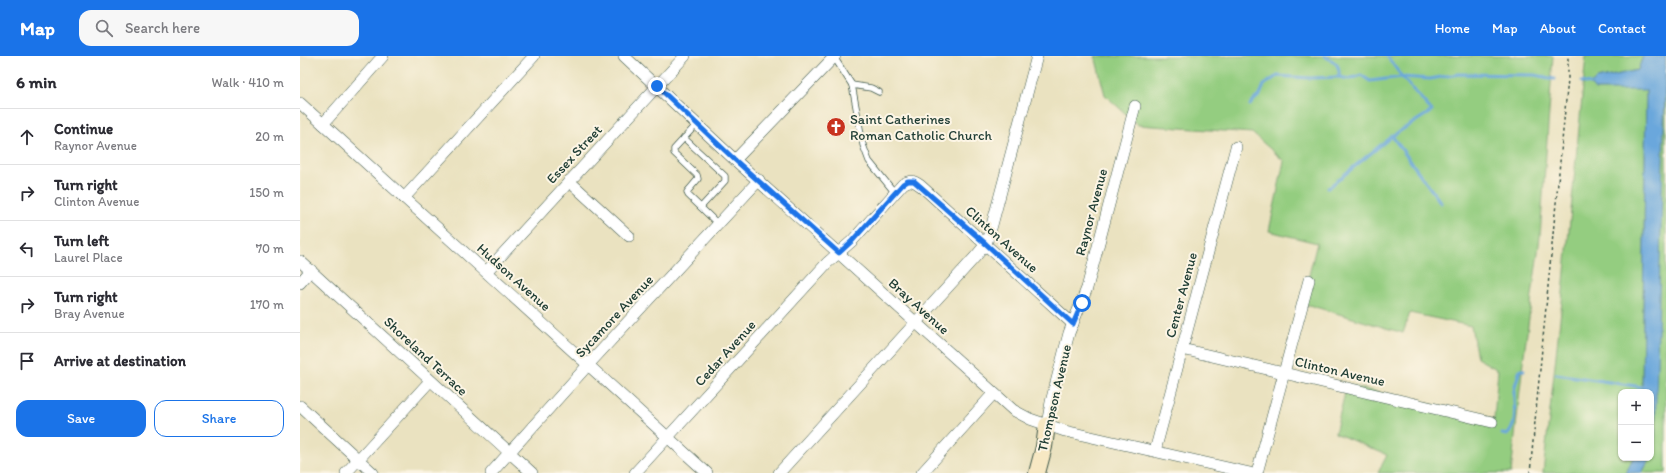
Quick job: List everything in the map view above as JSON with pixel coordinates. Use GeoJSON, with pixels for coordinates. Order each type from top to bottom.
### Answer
{"type":"FeatureCollection","features":[{"type":"Feature","properties":{"kind":"street"},"geometry":{"type":"LineString","coordinates":[[323,124],[383,56]]}},
{"type":"Feature","properties":{"kind":"street"},"geometry":{"type":"LineString","coordinates":[[404,198],[534,56]]}},
{"type":"Feature","properties":{"kind":"street","name":"Bray Avenue"},"geometry":{"type":"LineString","coordinates":[[624,56],[735,160],[993,394],[1021,415],[1065,431],[1250,473]]}},
{"type":"Feature","properties":{"kind":"street","name":"Essex Street"},"geometry":{"type":"LineString","coordinates":[[486,272],[685,56]]}},
{"type":"Feature","properties":{"kind":"street"},"geometry":{"type":"LineString","coordinates":[[735,160],[834,56]]}},
{"type":"Feature","properties":{"kind":"street"},"geometry":{"type":"LineString","coordinates":[[779,473],[916,324],[986,244],[1037,56]]}},
{"type":"Feature","properties":{"kind":"street","name":"Hudson Avenue"},"geometry":{"type":"LineString","coordinates":[[300,103],[707,473]]}},
{"type":"Feature","properties":{"kind":"street","name":"Raynor Avenue"},"geometry":{"type":"LineString","coordinates":[[1073,324],[1087,288],[1135,106]]}},
{"type":"Feature","properties":{"kind":"street","name":"Center Avenue"},"geometry":{"type":"LineString","coordinates":[[1155,451],[1236,147]]}},
{"type":"Feature","properties":{"kind":"street","name":"Sycamore Avenue"},"geometry":{"type":"LineString","coordinates":[[491,473],[758,180]]}},
{"type":"Feature","properties":{"kind":"street"},"geometry":{"type":"LineString","coordinates":[[569,181],[629,236]]}},
{"type":"Feature","properties":{"kind":"street","name":"Clinton Avenue"},"geometry":{"type":"LineString","coordinates":[[908,181],[914,181],[921,186],[1073,324]]}},
{"type":"Feature","properties":{"kind":"street","name":"Cedar Avenue"},"geometry":{"type":"LineString","coordinates":[[635,473],[822,269],[852,241],[908,181]]}},
{"type":"Feature","properties":{"kind":"street","name":"Shoreland Terrace"},"geometry":{"type":"LineString","coordinates":[[300,261],[532,473]]}},
{"type":"Feature","properties":{"kind":"street"},"geometry":{"type":"LineString","coordinates":[[300,283],[311,270]]}},
{"type":"Feature","properties":{"kind":"street"},"geometry":{"type":"LineString","coordinates":[[1257,473],[1309,280]]}},
{"type":"Feature","properties":{"kind":"street","name":"Thompson Avenue"},"geometry":{"type":"LineString","coordinates":[[1037,473],[1044,446],[1051,402],[1073,324]]}},
{"type":"Feature","properties":{"kind":"street","name":"Clinton Avenue"},"geometry":{"type":"LineString","coordinates":[[1182,349],[1492,422]]}},
{"type":"Feature","properties":{"kind":"street"},"geometry":{"type":"LineString","coordinates":[[346,473],[430,380]]}},
{"type":"Feature","properties":{"kind":"street"},"geometry":{"type":"LineString","coordinates":[[922,473],[993,394]]}},
{"type":"Feature","properties":{"kind":"street"},"geometry":{"type":"LineString","coordinates":[[300,406],[373,473]]}},
{"type":"Feature","properties":{"kind":"lane"},"geometry":{"type":"LineString","coordinates":[[834,56],[852,85],[864,145],[869,161],[896,193]]}},
{"type":"Feature","properties":{"kind":"lane"},"geometry":{"type":"LineString","coordinates":[[852,85],[871,88],[879,92]]}},
{"type":"Feature","properties":{"kind":"lane"},"geometry":{"type":"LineString","coordinates":[[697,124],[674,148],[674,153],[698,174],[698,179],[687,192],[688,195],[718,224]]}},
{"type":"Feature","properties":{"kind":"lane"},"geometry":{"type":"LineString","coordinates":[[684,138],[726,176],[725,181],[701,207]]}},
{"type":"Feature","properties":{"kind":"path"},"geometry":{"type":"LineString","coordinates":[[1530,473],[1568,79],[1568,56]]}},
{"type":"Feature","properties":{"kind":"green space"},"geometry":{"type":"Polygon","coordinates":[[[1095,56],[1553,56],[1540,237],[1523,362],[1511,473],[1378,473],[1387,455],[1335,433],[1347,385],[1494,419],[1498,370],[1477,358],[1471,326],[1410,313],[1403,333],[1302,303],[1317,243],[1269,231],[1284,161],[1252,133],[1138,125],[1105,95],[1095,56]]]}},
{"type":"Feature","properties":{"kind":"green space"},"geometry":{"type":"Polygon","coordinates":[[[1586,56],[1643,56],[1638,70],[1597,79],[1595,90],[1646,89],[1642,389],[1618,389],[1618,461],[1632,461],[1626,473],[1543,473],[1563,292],[1586,56]]]}},
{"type":"Feature","properties":{"kind":"green space"},"geometry":{"type":"Polygon","coordinates":[[[1666,89],[1666,473],[1642,473],[1648,461],[1654,461],[1654,422],[1666,89]]]}},
{"type":"Feature","properties":{"kind":"water"},"geometry":{"type":"Polygon","coordinates":[[[1643,56],[1666,56],[1654,444],[1654,389],[1642,389],[1646,90],[1595,90],[1590,84],[1597,79],[1638,70],[1643,56]]]}},
{"type":"Feature","properties":{"kind":"water"},"geometry":{"type":"Polygon","coordinates":[[[1632,461],[1648,461],[1642,473],[1626,473],[1632,461]]]}},
{"type":"Feature","properties":{"kind":"waterway"},"geometry":{"type":"LineString","coordinates":[[1325,56],[1338,66],[1339,77],[1349,79],[1361,75],[1370,81],[1402,77],[1430,79],[1458,74],[1535,75],[1554,79]]}},
{"type":"Feature","properties":{"kind":"waterway"},"geometry":{"type":"LineString","coordinates":[[1328,188],[1392,136],[1432,111],[1402,77],[1387,56]]}},
{"type":"Feature","properties":{"kind":"waterway"},"geometry":{"type":"LineString","coordinates":[[1250,105],[1260,95],[1264,85],[1277,76],[1310,78],[1339,77]]}},
{"type":"Feature","properties":{"kind":"waterway"},"geometry":{"type":"LineString","coordinates":[[1582,82],[1590,84]]}},
{"type":"Feature","properties":{"kind":"waterway"},"geometry":{"type":"LineString","coordinates":[[1392,136],[1441,203]]}},
{"type":"Feature","properties":{"kind":"waterway"},"geometry":{"type":"LineString","coordinates":[[1502,434],[1507,435],[1511,431],[1515,414],[1514,389],[1520,370],[1524,370]]}},
{"type":"Feature","properties":{"kind":"waterway"},"geometry":{"type":"LineString","coordinates":[[1556,374],[1642,387]]}},
{"type":"Feature","properties":{"kind":"place","name":"Saint Catherines Roman Catholic Church"},"geometry":{"type":"Point","coordinates":[836,127]}},
{"type":"Feature","properties":{"kind":"route"},"geometry":{"type":"LineString","coordinates":[[657,86],[735,160],[839,253],[852,241],[903,184],[908,181],[914,181],[986,244],[1073,324],[1082,303]]}}]}
